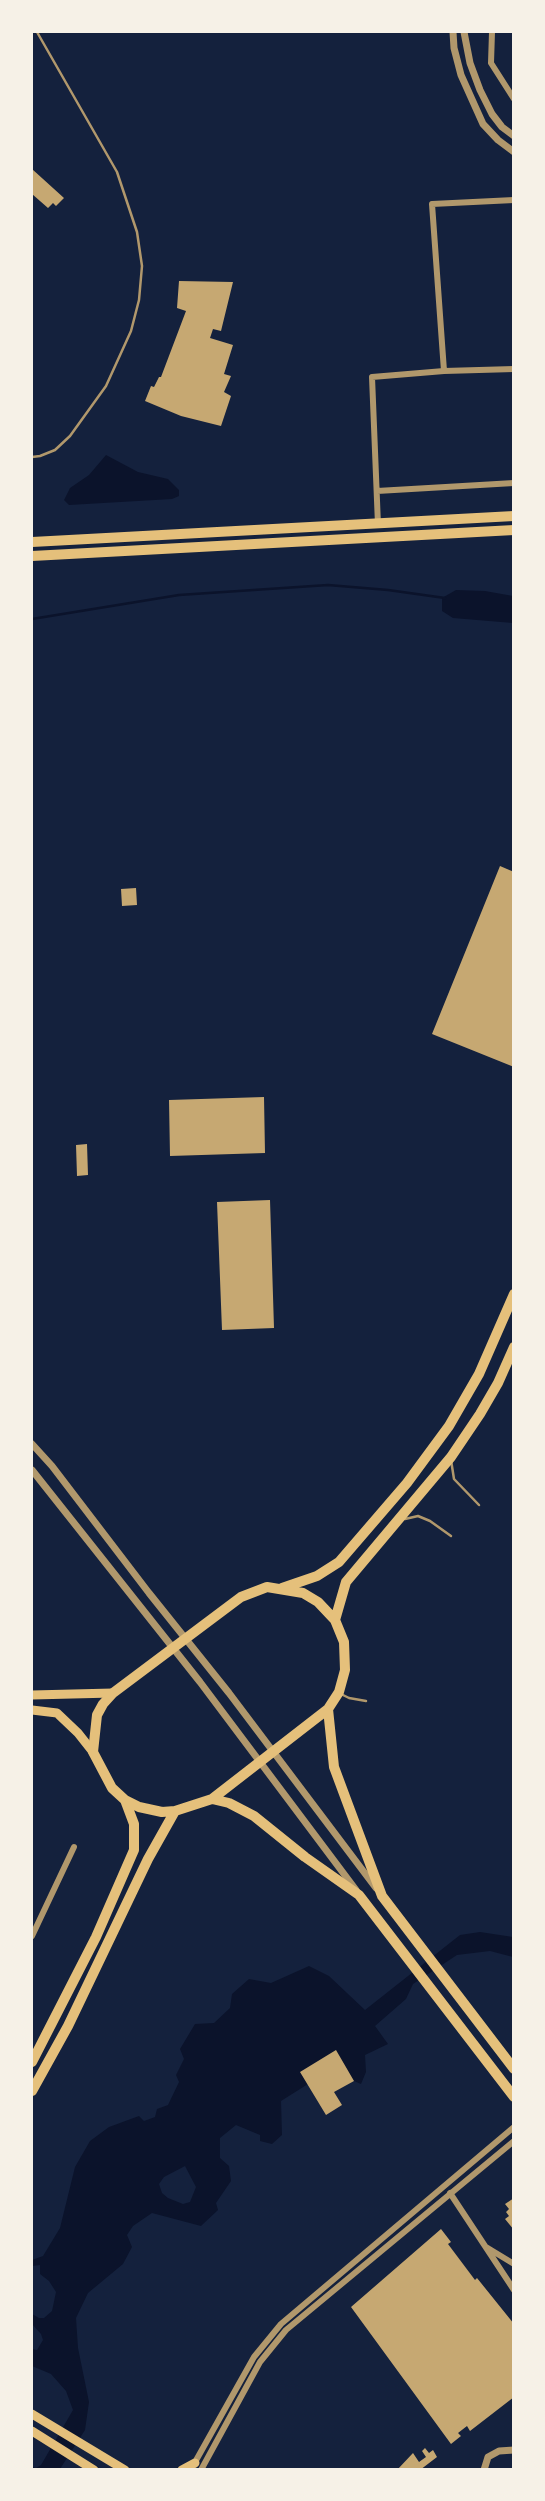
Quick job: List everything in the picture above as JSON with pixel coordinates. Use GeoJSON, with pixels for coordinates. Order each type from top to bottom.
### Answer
{"type":"FeatureCollection","features":[{"type":"Feature","properties":{"kind":"main road"},"geometry":{"type":"LineString","coordinates":[[32,542],[513,516]]}},
{"type":"Feature","properties":{"kind":"main road"},"geometry":{"type":"LineString","coordinates":[[32,556],[513,530]]}},
{"type":"Feature","properties":{"kind":"main road"},"geometry":{"type":"LineString","coordinates":[[281,1588],[317,1576],[339,1562],[407,1483],[449,1426],[479,1374],[513,1294]]}},
{"type":"Feature","properties":{"kind":"main road"},"geometry":{"type":"LineString","coordinates":[[335,1620],[346,1582],[400,1521],[451,1457],[492,1394],[513,1346]]}},
{"type":"Feature","properties":{"kind":"main road"},"geometry":{"type":"LineString","coordinates":[[32,1710],[57,1713],[78,1733],[93,1752],[112,1788],[125,1800],[155,1811],[176,1811],[212,1799],[328,1709],[339,1692],[345,1670],[346,1653],[335,1620],[318,1602],[303,1593],[267,1587],[241,1597],[113,1693],[97,1714],[93,1752]]}},
{"type":"Feature","properties":{"kind":"main road"},"geometry":{"type":"LineString","coordinates":[[32,1695],[113,1693]]}},
{"type":"Feature","properties":{"kind":"main road"},"geometry":{"type":"LineString","coordinates":[[328,1709],[334,1768],[382,1896],[513,2069]]}},
{"type":"Feature","properties":{"kind":"main road"},"geometry":{"type":"LineString","coordinates":[[212,1799],[254,1816],[359,1895],[513,2097]]}},
{"type":"Feature","properties":{"kind":"main road"},"geometry":{"type":"LineString","coordinates":[[32,2059],[96,1937],[134,1850],[134,1824],[125,1800]]}},
{"type":"Feature","properties":{"kind":"main road"},"geometry":{"type":"LineString","coordinates":[[32,2091],[68,2026],[148,1859],[176,1811]]}},
{"type":"Feature","properties":{"kind":"main road"},"geometry":{"type":"LineString","coordinates":[[32,2414],[125,2469]]}},
{"type":"Feature","properties":{"kind":"main road"},"geometry":{"type":"LineString","coordinates":[[32,2431],[94,2469]]}},
{"type":"Feature","properties":{"kind":"main road"},"geometry":{"type":"LineString","coordinates":[[182,2469],[196,2467]]}},
{"type":"Feature","properties":{"kind":"street"},"geometry":{"type":"LineString","coordinates":[[453,32],[461,75],[484,124],[513,152]]}},
{"type":"Feature","properties":{"kind":"street"},"geometry":{"type":"LineString","coordinates":[[464,32],[470,63],[480,90],[492,114],[513,136]]}},
{"type":"Feature","properties":{"kind":"street"},"geometry":{"type":"LineString","coordinates":[[492,32],[491,64],[513,99]]}},
{"type":"Feature","properties":{"kind":"street"},"geometry":{"type":"LineString","coordinates":[[444,371],[432,204],[513,200]]}},
{"type":"Feature","properties":{"kind":"street"},"geometry":{"type":"LineString","coordinates":[[378,525],[372,377],[513,369]]}},
{"type":"Feature","properties":{"kind":"street"},"geometry":{"type":"LineString","coordinates":[[377,491],[513,483]]}},
{"type":"Feature","properties":{"kind":"street"},"geometry":{"type":"LineString","coordinates":[[32,1444],[52,1466],[304,1791],[382,1896]]}},
{"type":"Feature","properties":{"kind":"street"},"geometry":{"type":"LineString","coordinates":[[32,1470],[290,1801],[359,1895]]}},
{"type":"Feature","properties":{"kind":"street"},"geometry":{"type":"LineString","coordinates":[[32,1936],[74,1847]]}},
{"type":"Feature","properties":{"kind":"street"},"geometry":{"type":"LineString","coordinates":[[196,2467],[254,2357],[281,2324],[513,2127]]}},
{"type":"Feature","properties":{"kind":"street"},"geometry":{"type":"LineString","coordinates":[[196,2467],[260,2362],[286,2330],[513,2141]]}},
{"type":"Feature","properties":{"kind":"street"},"geometry":{"type":"LineString","coordinates":[[442,2188],[452,2194],[513,2290]]}},
{"type":"Feature","properties":{"kind":"street"},"geometry":{"type":"LineString","coordinates":[[482,2244],[513,2264]]}},
{"type":"Feature","properties":{"kind":"street"},"geometry":{"type":"LineString","coordinates":[[484,2469],[488,2457],[494,2453],[513,2450]]}},
{"type":"Feature","properties":{"kind":"lane"},"geometry":{"type":"LineString","coordinates":[[32,457],[55,450],[70,436],[106,386],[131,331],[139,300],[142,266],[138,232],[117,172],[37,32]]}},
{"type":"Feature","properties":{"kind":"lane"},"geometry":{"type":"LineString","coordinates":[[451,1457],[454,1479],[479,1506]]}},
{"type":"Feature","properties":{"kind":"lane"},"geometry":{"type":"LineString","coordinates":[[400,1521],[418,1516],[451,1536]]}},
{"type":"Feature","properties":{"kind":"lane"},"geometry":{"type":"LineString","coordinates":[[339,1692],[349,1698],[366,1701]]}},
{"type":"Feature","properties":{"kind":"water"},"geometry":{"type":"Polygon","coordinates":[[[106,455],[138,472],[168,479],[179,490],[179,496],[172,499],[69,505],[64,500],[70,488],[89,475],[106,455]]]}},
{"type":"Feature","properties":{"kind":"water"},"geometry":{"type":"Polygon","coordinates":[[[456,590],[513,596],[513,623],[453,618],[442,611],[442,598],[456,590]]]}},
{"type":"Feature","properties":{"kind":"water"},"geometry":{"type":"Polygon","coordinates":[[[480,1932],[513,1937],[513,1957],[490,1951],[457,1955],[413,1984],[406,1999],[375,2026],[388,2044],[365,2055],[366,2072],[361,2084],[354,2081],[336,2051],[308,2084],[281,2101],[282,2135],[272,2144],[260,2141],[260,2135],[236,2125],[220,2138],[220,2158],[229,2166],[231,2181],[216,2203],[218,2210],[201,2226],[152,2213],[133,2226],[127,2235],[132,2247],[123,2264],[88,2293],[76,2318],[78,2348],[89,2402],[85,2430],[60,2469],[32,2469],[41,2465],[73,2410],[66,2391],[51,2374],[32,2366],[32,2349],[37,2350],[43,2340],[32,2324],[32,2314],[44,2318],[52,2311],[56,2292],[40,2274],[40,2265],[32,2266],[32,2260],[43,2256],[60,2228],[75,2167],[90,2141],[109,2127],[139,2116],[144,2121],[155,2117],[157,2109],[168,2105],[179,2082],[176,2075],[184,2059],[180,2049],[195,2024],[214,2023],[230,2008],[232,1994],[249,1979],[271,1983],[309,1966],[329,1976],[365,2010],[460,1935],[480,1932]],[[185,2166],[164,2177],[159,2184],[162,2193],[168,2198],[183,2204],[190,2202],[196,2187],[185,2166]]]}},
{"type":"Feature","properties":{"kind":"building"},"geometry":{"type":"Polygon","coordinates":[[[32,169],[64,198],[56,206],[53,203],[48,208],[32,194],[32,169]]]}},
{"type":"Feature","properties":{"kind":"building"},"geometry":{"type":"Polygon","coordinates":[[[179,281],[233,282],[221,331],[213,329],[210,338],[233,345],[224,374],[231,376],[224,392],[231,396],[221,426],[181,416],[145,401],[151,386],[154,387],[161,377],[186,311],[177,308],[179,281]]]}},
{"type":"Feature","properties":{"kind":"building"},"geometry":{"type":"Polygon","coordinates":[[[500,866],[514,872],[514,1067],[432,1034],[500,866]]]}},
{"type":"Feature","properties":{"kind":"building"},"geometry":{"type":"Polygon","coordinates":[[[136,888],[137,905],[122,906],[121,889],[136,888]]]}},
{"type":"Feature","properties":{"kind":"building"},"geometry":{"type":"Polygon","coordinates":[[[264,1097],[265,1153],[170,1156],[169,1100],[264,1097]]]}},
{"type":"Feature","properties":{"kind":"building"},"geometry":{"type":"Polygon","coordinates":[[[87,1144],[88,1175],[77,1176],[76,1145],[87,1144]]]}},
{"type":"Feature","properties":{"kind":"building"},"geometry":{"type":"Polygon","coordinates":[[[270,1200],[274,1328],[222,1330],[217,1202],[270,1200]]]}},
{"type":"Feature","properties":{"kind":"building"},"geometry":{"type":"Polygon","coordinates":[[[336,2050],[354,2081],[334,2092],[342,2105],[326,2115],[300,2072],[336,2050]]]}},
{"type":"Feature","properties":{"kind":"building"},"geometry":{"type":"Polygon","coordinates":[[[514,2198],[514,2230],[505,2219],[509,2216],[506,2212],[509,2209],[505,2204],[514,2198]]]}},
{"type":"Feature","properties":{"kind":"building"},"geometry":{"type":"Polygon","coordinates":[[[441,2229],[451,2242],[448,2244],[475,2280],[477,2278],[514,2324],[514,2397],[470,2431],[467,2426],[458,2433],[461,2436],[451,2444],[351,2307],[441,2229]]]}},
{"type":"Feature","properties":{"kind":"building"},"geometry":{"type":"Polygon","coordinates":[[[425,2448],[429,2453],[433,2450],[437,2457],[420,2470],[397,2470],[413,2453],[419,2462],[426,2457],[422,2451],[425,2448]]]}},
{"type":"Feature","properties":{"kind":"waterway"},"geometry":{"type":"LineString","coordinates":[[32,619],[179,595],[328,585],[445,598]]}}]}
